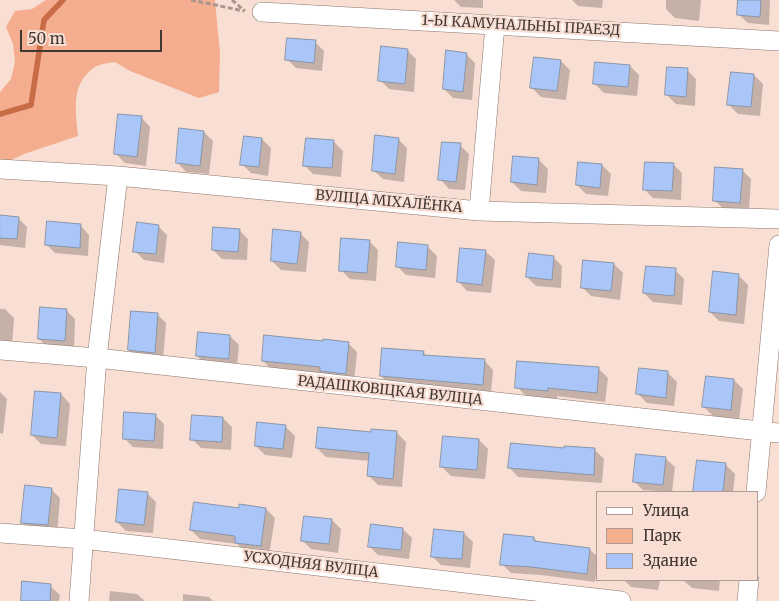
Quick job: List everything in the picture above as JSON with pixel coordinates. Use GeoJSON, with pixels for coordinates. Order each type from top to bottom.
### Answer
{"type":"FeatureCollection","features":[{"type":"Feature","properties":{"kind":"street","name":"1-Ы КАМУНАЛЬНЫ ПРАЕЗД"},"geometry":{"type":"LineString","coordinates":[[254,12],[779,41]]}},
{"type":"Feature","properties":{"kind":"street"},"geometry":{"type":"LineString","coordinates":[[479,211],[495,25]]}},
{"type":"Feature","properties":{"kind":"street","name":"ВУЛІЦА МІХАЛЁНКА"},"geometry":{"type":"LineString","coordinates":[[0,169],[118,176],[479,211],[779,219]]}},
{"type":"Feature","properties":{"kind":"street"},"geometry":{"type":"LineString","coordinates":[[79,601],[97,358],[118,176]]}},
{"type":"Feature","properties":{"kind":"street"},"geometry":{"type":"LineString","coordinates":[[756,491],[770,432],[779,245]]}},
{"type":"Feature","properties":{"kind":"street","name":"РАДАШКОВІЦКАЯ ВУЛІЦА"},"geometry":{"type":"LineString","coordinates":[[0,350],[97,358],[770,432]]}},
{"type":"Feature","properties":{"kind":"street","name":"УСХОДНЯЯ ВУЛІЦА"},"geometry":{"type":"LineString","coordinates":[[0,533],[84,539],[622,601]]}},
{"type":"Feature","properties":{"kind":"street"},"geometry":{"type":"LineString","coordinates":[[747,601],[749,581]]}},
{"type":"Feature","properties":{"kind":"path"},"geometry":{"type":"LineString","coordinates":[[191,0],[254,12]]}},
{"type":"Feature","properties":{"kind":"green space"},"geometry":{"type":"Polygon","coordinates":[[[46,0],[215,0],[220,53],[219,92],[199,98],[130,71],[115,62],[99,65],[87,74],[78,89],[76,107],[78,136],[24,154],[0,165],[0,92],[11,79],[15,62],[13,44],[6,27],[15,11],[32,9],[46,0]]]}},
{"type":"Feature","properties":{"kind":"building"},"geometry":{"type":"Polygon","coordinates":[[[738,0],[761,0],[760,17],[737,15],[738,0]]]}},
{"type":"Feature","properties":{"kind":"building"},"geometry":{"type":"Polygon","coordinates":[[[287,38],[316,40],[314,63],[285,60],[287,38]]]}},
{"type":"Feature","properties":{"kind":"building"},"geometry":{"type":"Polygon","coordinates":[[[381,46],[408,49],[405,84],[378,81],[381,46]]]}},
{"type":"Feature","properties":{"kind":"building"},"geometry":{"type":"Polygon","coordinates":[[[446,50],[467,53],[463,92],[443,89],[446,50]]]}},
{"type":"Feature","properties":{"kind":"building"},"geometry":{"type":"Polygon","coordinates":[[[534,57],[561,60],[557,91],[530,88],[534,57]]]}},
{"type":"Feature","properties":{"kind":"building"},"geometry":{"type":"Polygon","coordinates":[[[595,62],[630,65],[628,87],[593,84],[595,62]]]}},
{"type":"Feature","properties":{"kind":"building"},"geometry":{"type":"Polygon","coordinates":[[[667,67],[688,68],[686,97],[665,95],[667,67]]]}},
{"type":"Feature","properties":{"kind":"building"},"geometry":{"type":"Polygon","coordinates":[[[731,72],[754,74],[751,107],[727,105],[731,72]]]}},
{"type":"Feature","properties":{"kind":"building"},"geometry":{"type":"Polygon","coordinates":[[[118,114],[142,116],[137,157],[114,154],[118,114]]]}},
{"type":"Feature","properties":{"kind":"building"},"geometry":{"type":"Polygon","coordinates":[[[179,128],[204,131],[200,166],[176,163],[179,128]]]}},
{"type":"Feature","properties":{"kind":"building"},"geometry":{"type":"Polygon","coordinates":[[[375,135],[399,138],[395,174],[372,171],[375,135]]]}},
{"type":"Feature","properties":{"kind":"building"},"geometry":{"type":"Polygon","coordinates":[[[244,136],[262,138],[259,167],[240,165],[244,136]]]}},
{"type":"Feature","properties":{"kind":"building"},"geometry":{"type":"Polygon","coordinates":[[[306,138],[334,140],[332,168],[303,166],[306,138]]]}},
{"type":"Feature","properties":{"kind":"building"},"geometry":{"type":"Polygon","coordinates":[[[442,142],[461,143],[456,182],[438,180],[442,142]]]}},
{"type":"Feature","properties":{"kind":"building"},"geometry":{"type":"Polygon","coordinates":[[[513,156],[539,158],[537,185],[511,182],[513,156]]]}},
{"type":"Feature","properties":{"kind":"building"},"geometry":{"type":"Polygon","coordinates":[[[578,162],[602,164],[600,188],[576,185],[578,162]]]}},
{"type":"Feature","properties":{"kind":"building"},"geometry":{"type":"Polygon","coordinates":[[[645,162],[674,163],[672,191],[643,190],[645,162]]]}},
{"type":"Feature","properties":{"kind":"building"},"geometry":{"type":"Polygon","coordinates":[[[715,167],[743,169],[740,203],[713,201],[715,167]]]}},
{"type":"Feature","properties":{"kind":"building"},"geometry":{"type":"Polygon","coordinates":[[[0,215],[19,217],[17,239],[0,238],[0,215]]]}},
{"type":"Feature","properties":{"kind":"building"},"geometry":{"type":"Polygon","coordinates":[[[47,221],[81,224],[80,248],[45,245],[47,221]]]}},
{"type":"Feature","properties":{"kind":"building"},"geometry":{"type":"Polygon","coordinates":[[[137,222],[159,225],[156,254],[133,252],[137,222]]]}},
{"type":"Feature","properties":{"kind":"building"},"geometry":{"type":"Polygon","coordinates":[[[213,227],[240,229],[238,252],[212,250],[213,227]]]}},
{"type":"Feature","properties":{"kind":"building"},"geometry":{"type":"Polygon","coordinates":[[[273,229],[301,232],[297,264],[271,261],[273,229]]]}},
{"type":"Feature","properties":{"kind":"building"},"geometry":{"type":"Polygon","coordinates":[[[341,238],[370,240],[367,273],[339,271],[341,238]]]}},
{"type":"Feature","properties":{"kind":"building"},"geometry":{"type":"Polygon","coordinates":[[[398,242],[428,245],[426,270],[396,267],[398,242]]]}},
{"type":"Feature","properties":{"kind":"building"},"geometry":{"type":"Polygon","coordinates":[[[460,248],[486,250],[482,285],[457,282],[460,248]]]}},
{"type":"Feature","properties":{"kind":"building"},"geometry":{"type":"Polygon","coordinates":[[[529,253],[554,256],[552,280],[526,277],[529,253]]]}},
{"type":"Feature","properties":{"kind":"building"},"geometry":{"type":"Polygon","coordinates":[[[583,260],[614,263],[611,291],[581,288],[583,260]]]}},
{"type":"Feature","properties":{"kind":"building"},"geometry":{"type":"Polygon","coordinates":[[[646,266],[676,268],[674,296],[643,293],[646,266]]]}},
{"type":"Feature","properties":{"kind":"building"},"geometry":{"type":"Polygon","coordinates":[[[713,271],[739,274],[736,315],[709,312],[713,271]]]}},
{"type":"Feature","properties":{"kind":"building"},"geometry":{"type":"Polygon","coordinates":[[[40,307],[67,309],[65,341],[38,339],[40,307]]]}},
{"type":"Feature","properties":{"kind":"building"},"geometry":{"type":"Polygon","coordinates":[[[131,311],[158,313],[155,353],[128,350],[131,311]]]}},
{"type":"Feature","properties":{"kind":"building"},"geometry":{"type":"Polygon","coordinates":[[[198,332],[230,335],[229,359],[196,356],[198,332]]]}},
{"type":"Feature","properties":{"kind":"building"},"geometry":{"type":"Polygon","coordinates":[[[264,335],[349,342],[346,374],[320,371],[320,367],[262,361],[264,335]]]}},
{"type":"Feature","properties":{"kind":"building"},"geometry":{"type":"Polygon","coordinates":[[[382,348],[424,351],[423,355],[485,359],[483,385],[380,376],[382,348]]]}},
{"type":"Feature","properties":{"kind":"building"},"geometry":{"type":"Polygon","coordinates":[[[517,361],[599,367],[597,393],[548,388],[548,391],[515,388],[517,361]]]}},
{"type":"Feature","properties":{"kind":"building"},"geometry":{"type":"Polygon","coordinates":[[[639,368],[668,371],[666,398],[636,394],[639,368]]]}},
{"type":"Feature","properties":{"kind":"building"},"geometry":{"type":"Polygon","coordinates":[[[706,376],[734,379],[731,410],[702,407],[706,376]]]}},
{"type":"Feature","properties":{"kind":"building"},"geometry":{"type":"Polygon","coordinates":[[[35,391],[61,393],[57,438],[31,435],[35,391]]]}},
{"type":"Feature","properties":{"kind":"building"},"geometry":{"type":"Polygon","coordinates":[[[124,412],[156,414],[154,441],[123,439],[124,412]]]}},
{"type":"Feature","properties":{"kind":"building"},"geometry":{"type":"Polygon","coordinates":[[[192,415],[223,417],[222,442],[190,440],[192,415]]]}},
{"type":"Feature","properties":{"kind":"building"},"geometry":{"type":"Polygon","coordinates":[[[257,422],[286,425],[283,449],[255,446],[257,422]]]}},
{"type":"Feature","properties":{"kind":"building"},"geometry":{"type":"Polygon","coordinates":[[[318,427],[371,432],[371,429],[397,431],[393,479],[367,476],[369,453],[316,448],[318,427]]]}},
{"type":"Feature","properties":{"kind":"building"},"geometry":{"type":"Polygon","coordinates":[[[443,436],[479,439],[477,470],[440,467],[443,436]]]}},
{"type":"Feature","properties":{"kind":"building"},"geometry":{"type":"Polygon","coordinates":[[[511,443],[564,448],[564,446],[595,448],[594,475],[508,468],[511,443]]]}},
{"type":"Feature","properties":{"kind":"building"},"geometry":{"type":"Polygon","coordinates":[[[636,454],[666,457],[663,485],[633,482],[636,454]]]}},
{"type":"Feature","properties":{"kind":"building"},"geometry":{"type":"Polygon","coordinates":[[[697,460],[726,463],[723,491],[693,491],[697,460]]]}},
{"type":"Feature","properties":{"kind":"building"},"geometry":{"type":"Polygon","coordinates":[[[25,485],[52,488],[48,525],[21,523],[25,485]]]}},
{"type":"Feature","properties":{"kind":"building"},"geometry":{"type":"Polygon","coordinates":[[[119,489],[148,492],[144,525],[116,522],[119,489]]]}},
{"type":"Feature","properties":{"kind":"building"},"geometry":{"type":"Polygon","coordinates":[[[194,502],[239,508],[239,504],[266,508],[261,546],[235,543],[235,536],[190,530],[194,502]]]}},
{"type":"Feature","properties":{"kind":"building"},"geometry":{"type":"Polygon","coordinates":[[[304,516],[332,519],[329,544],[301,541],[304,516]]]}},
{"type":"Feature","properties":{"kind":"building"},"geometry":{"type":"Polygon","coordinates":[[[371,524],[403,528],[401,550],[368,547],[371,524]]]}},
{"type":"Feature","properties":{"kind":"building"},"geometry":{"type":"Polygon","coordinates":[[[434,529],[464,532],[462,559],[431,557],[434,529]]]}},
{"type":"Feature","properties":{"kind":"building"},"geometry":{"type":"Polygon","coordinates":[[[504,534],[534,537],[534,541],[590,548],[587,574],[500,565],[504,534]]]}},
{"type":"Feature","properties":{"kind":"building"},"geometry":{"type":"Polygon","coordinates":[[[22,581],[51,584],[50,601],[21,601],[22,581]]]}},
{"type":"Feature","properties":{"kind":"waterway"},"geometry":{"type":"LineString","coordinates":[[0,114],[31,105],[44,20],[63,0]]}}]}
